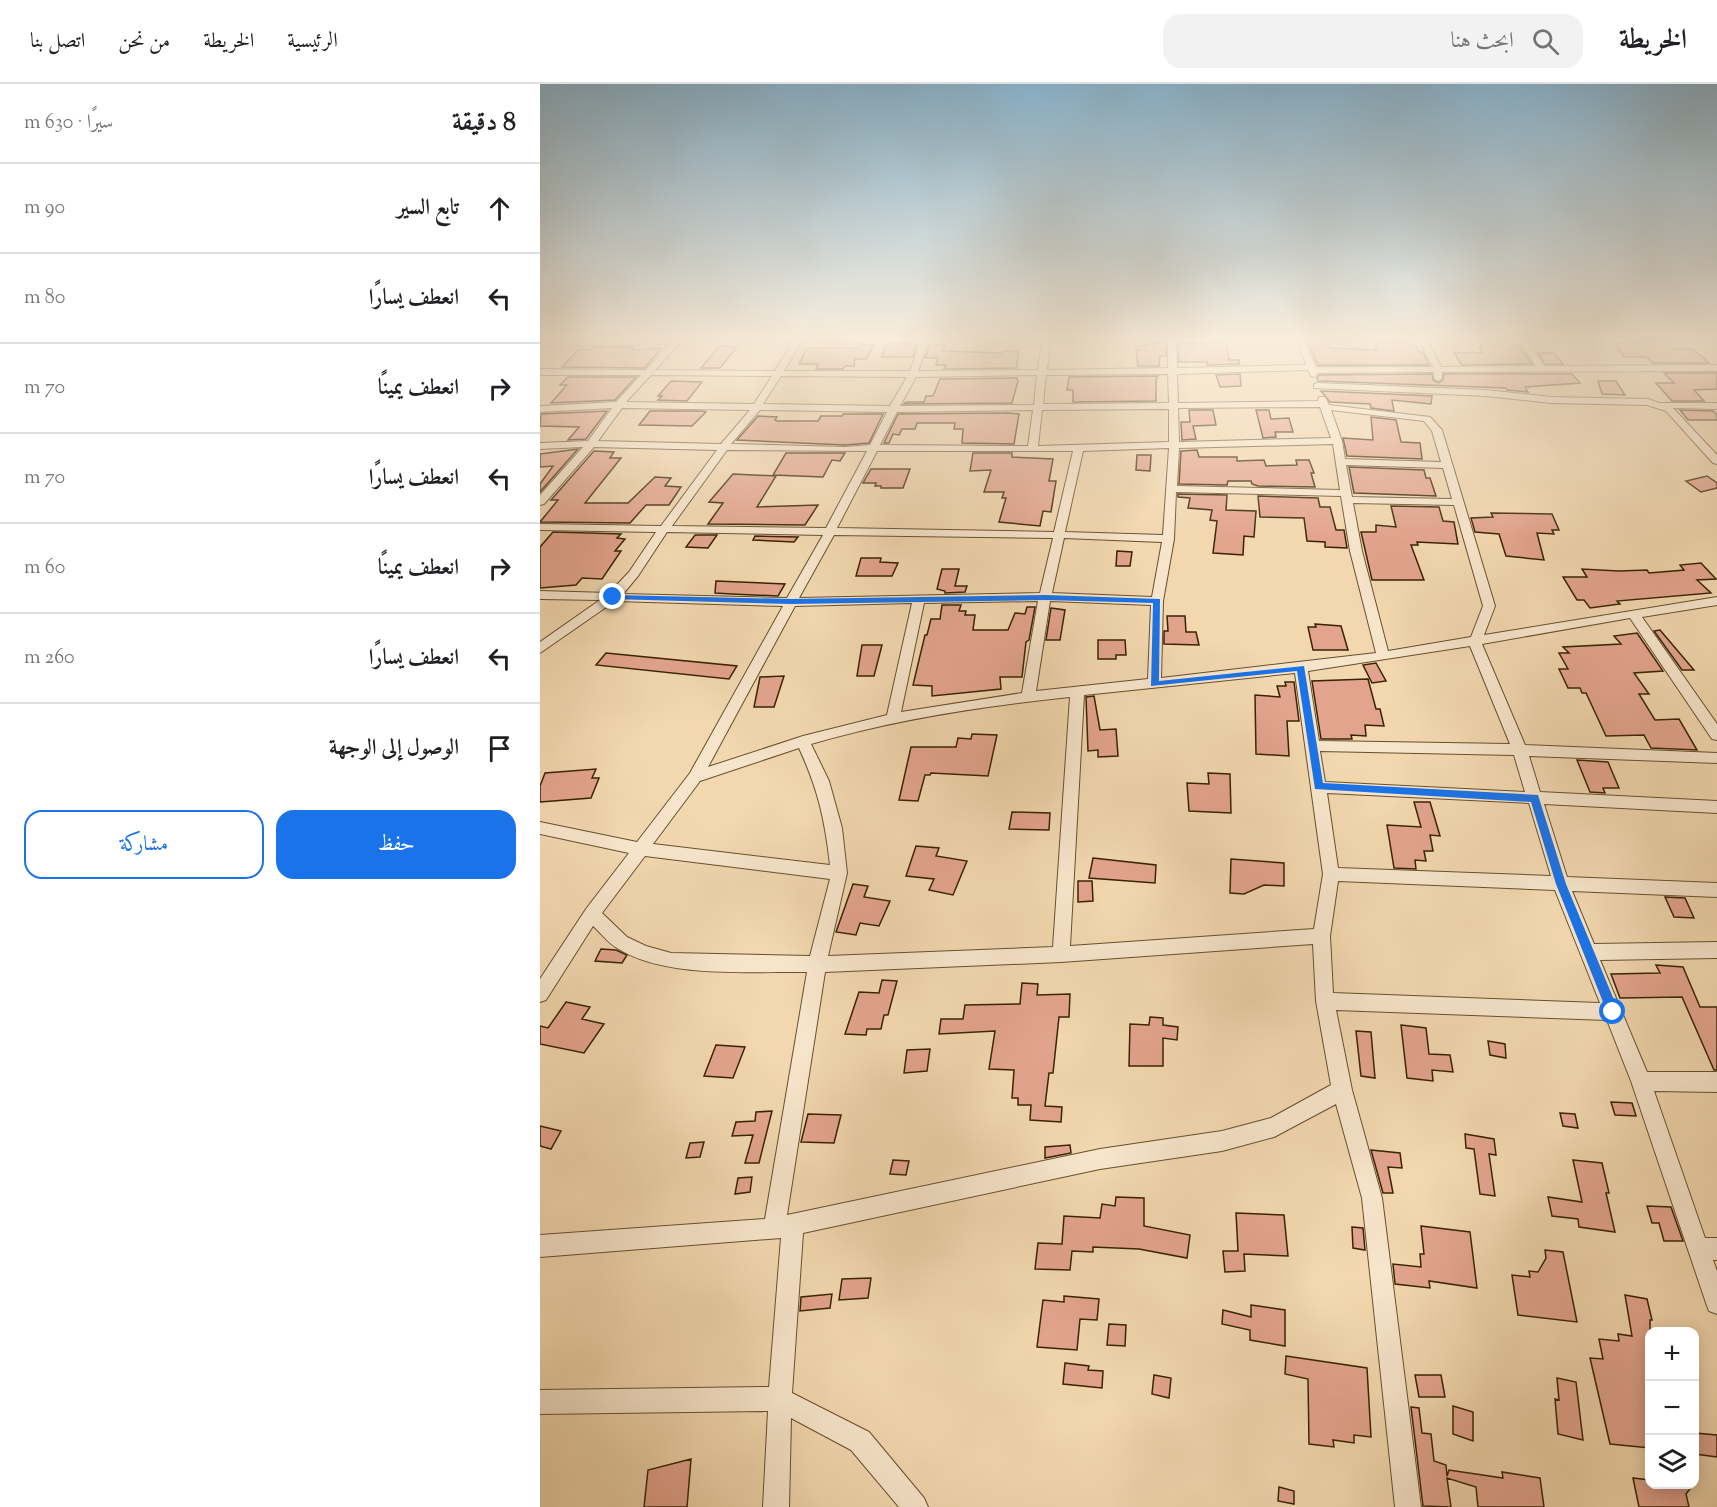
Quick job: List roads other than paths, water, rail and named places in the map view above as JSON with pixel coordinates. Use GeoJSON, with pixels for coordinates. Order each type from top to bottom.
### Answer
{"type":"FeatureCollection","features":[{"type":"Feature","properties":{"kind":"street"},"geometry":{"type":"LineString","coordinates":[[540,409],[591,406]]}},
{"type":"Feature","properties":{"kind":"street"},"geometry":{"type":"LineString","coordinates":[[540,502],[591,444],[618,406]]}},
{"type":"Feature","properties":{"kind":"street"},"geometry":{"type":"LineString","coordinates":[[667,406],[894,409],[1146,406]]}},
{"type":"Feature","properties":{"kind":"street"},"geometry":{"type":"LineString","coordinates":[[540,649],[613,597],[638,569],[643,558],[741,424],[758,406]]}},
{"type":"Feature","properties":{"kind":"street"},"geometry":{"type":"LineString","coordinates":[[1154,684],[1157,601],[1168,539],[1174,406]]}},
{"type":"Feature","properties":{"kind":"street"},"geometry":{"type":"LineString","coordinates":[[1325,406],[1337,441],[1345,496],[1383,655]]}},
{"type":"Feature","properties":{"kind":"street"},"geometry":{"type":"LineString","coordinates":[[1334,406],[1427,419],[1437,430],[1456,502],[1489,606],[1475,643],[1486,674],[1520,750],[1561,884],[1708,1248],[1717,1303]]}},
{"type":"Feature","properties":{"kind":"street"},"geometry":{"type":"LineString","coordinates":[[1664,406],[1712,450],[1717,461]]}},
{"type":"Feature","properties":{"kind":"street"},"geometry":{"type":"LineString","coordinates":[[1033,449],[1036,408]]}},
{"type":"Feature","properties":{"kind":"street"},"geometry":{"type":"LineString","coordinates":[[540,994],[592,914],[695,777],[875,448],[894,409]]}},
{"type":"Feature","properties":{"kind":"street"},"geometry":{"type":"LineString","coordinates":[[540,446],[591,444],[844,450],[875,448],[1033,449],[1337,441]]}},
{"type":"Feature","properties":{"kind":"street"},"geometry":{"type":"LineString","coordinates":[[1028,697],[1045,597],[1061,535],[1079,446]]}},
{"type":"Feature","properties":{"kind":"street"},"geometry":{"type":"LineString","coordinates":[[1340,462],[1446,465]]}},
{"type":"Feature","properties":{"kind":"street"},"geometry":{"type":"LineString","coordinates":[[1171,489],[1456,502]]}},
{"type":"Feature","properties":{"kind":"street"},"geometry":{"type":"LineString","coordinates":[[540,527],[743,532],[829,531],[1061,535],[1168,539]]}},
{"type":"Feature","properties":{"kind":"street"},"geometry":{"type":"LineString","coordinates":[[540,596],[791,602],[1045,597],[1157,601]]}},
{"type":"Feature","properties":{"kind":"street"},"geometry":{"type":"LineString","coordinates":[[893,718],[919,598]]}},
{"type":"Feature","properties":{"kind":"street"},"geometry":{"type":"LineString","coordinates":[[695,777],[803,741],[893,718],[1028,697],[1301,668],[1475,643],[1633,613],[1717,602]]}},
{"type":"Feature","properties":{"kind":"street"},"geometry":{"type":"LineString","coordinates":[[1633,613],[1717,735]]}},
{"type":"Feature","properties":{"kind":"street"},"geometry":{"type":"LineString","coordinates":[[1301,668],[1331,874],[1321,936],[1325,1001],[1342,1090],[1372,1198],[1408,1507]]}},
{"type":"Feature","properties":{"kind":"street"},"geometry":{"type":"LineString","coordinates":[[1062,954],[1077,691]]}},
{"type":"Feature","properties":{"kind":"street"},"geometry":{"type":"LineString","coordinates":[[776,1507],[784,1226],[817,964],[839,873],[834,828],[822,781],[803,741]]}},
{"type":"Feature","properties":{"kind":"street"},"geometry":{"type":"LineString","coordinates":[[1313,747],[1520,750],[1717,758]]}},
{"type":"Feature","properties":{"kind":"street"},"geometry":{"type":"LineString","coordinates":[[1319,787],[1717,807]]}},
{"type":"Feature","properties":{"kind":"street"},"geometry":{"type":"LineString","coordinates":[[540,828],[639,849],[839,873]]}},
{"type":"Feature","properties":{"kind":"street"},"geometry":{"type":"LineString","coordinates":[[1331,874],[1717,890]]}},
{"type":"Feature","properties":{"kind":"street"},"geometry":{"type":"LineString","coordinates":[[592,914],[621,942],[642,953],[671,961],[817,964],[1062,954],[1321,936]]}},
{"type":"Feature","properties":{"kind":"street"},"geometry":{"type":"LineString","coordinates":[[1589,952],[1717,950]]}},
{"type":"Feature","properties":{"kind":"street"},"geometry":{"type":"LineString","coordinates":[[1325,1001],[1613,1012]]}},
{"type":"Feature","properties":{"kind":"street"},"geometry":{"type":"LineString","coordinates":[[1641,1081],[1717,1082]]}},
{"type":"Feature","properties":{"kind":"street"},"geometry":{"type":"LineString","coordinates":[[540,1245],[784,1226],[1100,1159],[1222,1141],[1274,1127],[1342,1090]]}},
{"type":"Feature","properties":{"kind":"street"},"geometry":{"type":"LineString","coordinates":[[540,1402],[780,1400],[860,1441],[915,1507]]}}]}
